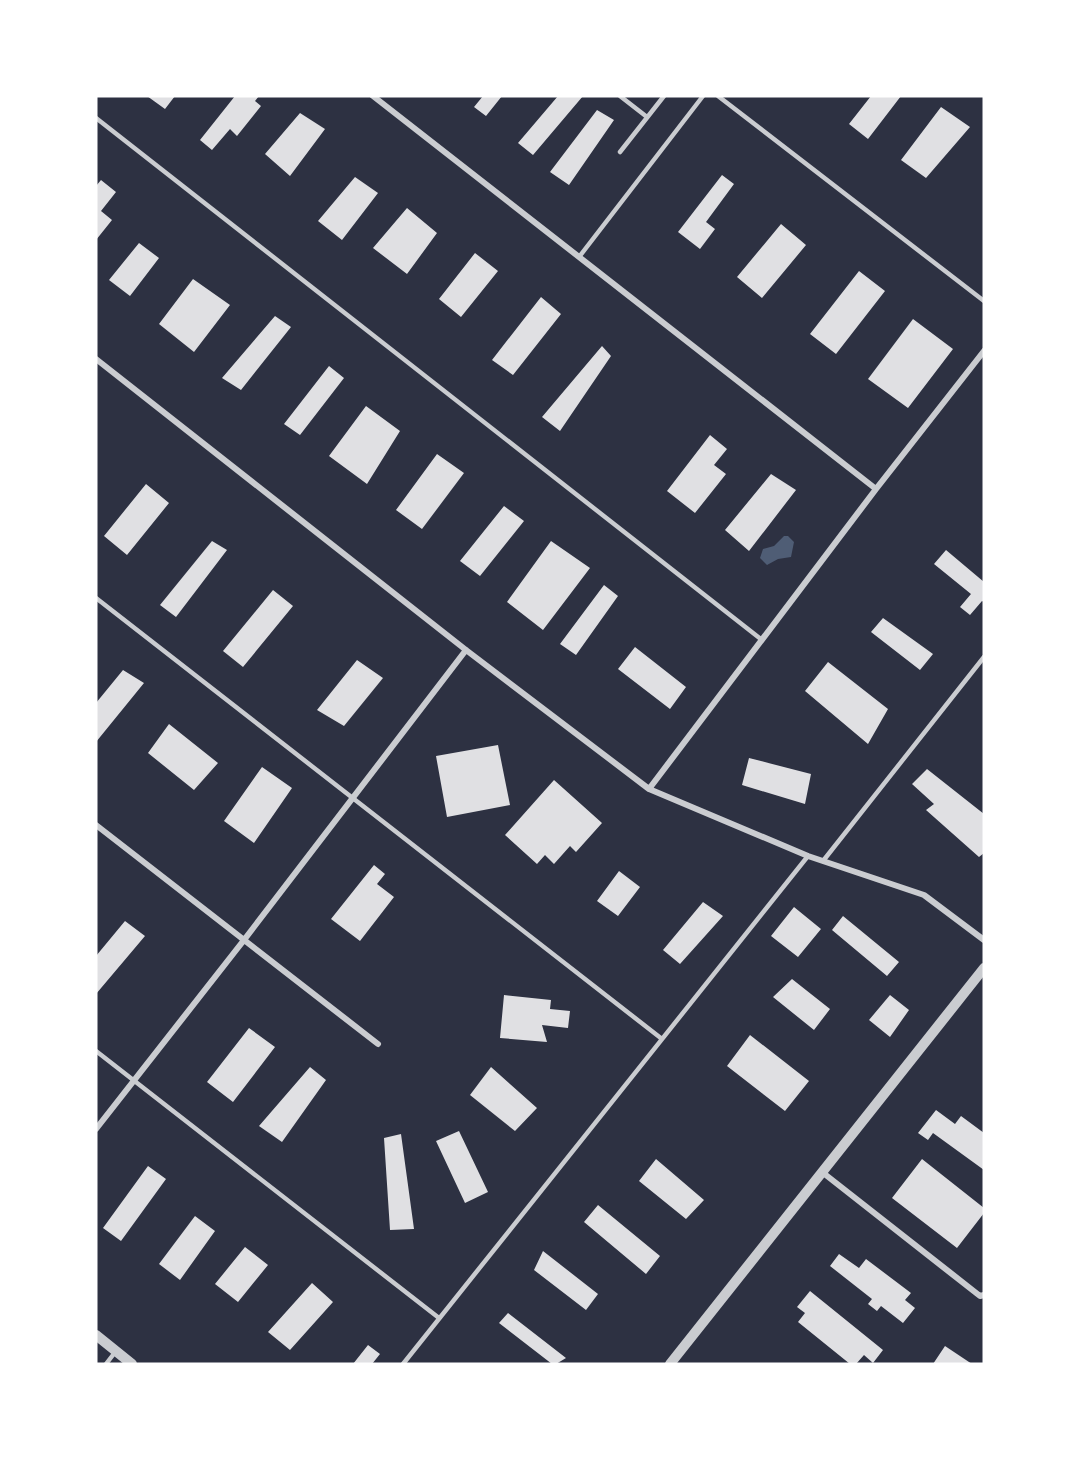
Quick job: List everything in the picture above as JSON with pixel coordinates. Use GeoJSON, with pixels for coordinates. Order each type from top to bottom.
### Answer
{"type":"FeatureCollection","features":[{"type":"Feature","properties":{"kind":"street"},"geometry":{"type":"LineString","coordinates":[[373,96],[876,489]]}},
{"type":"Feature","properties":{"kind":"street"},"geometry":{"type":"LineString","coordinates":[[649,789],[876,489],[984,351]]}},
{"type":"Feature","properties":{"kind":"street"},"geometry":{"type":"LineString","coordinates":[[96,359],[466,650],[649,789],[808,856],[924,895],[984,940]]}},
{"type":"Feature","properties":{"kind":"street"},"geometry":{"type":"LineString","coordinates":[[96,1129],[466,650]]}},
{"type":"Feature","properties":{"kind":"street"},"geometry":{"type":"LineString","coordinates":[[96,825],[378,1044]]}},
{"type":"Feature","properties":{"kind":"street"},"geometry":{"type":"LineString","coordinates":[[670,1364],[984,968]]}},
{"type":"Feature","properties":{"kind":"street"},"geometry":{"type":"LineString","coordinates":[[822,1172],[980,1296],[984,1295]]}},
{"type":"Feature","properties":{"kind":"street"},"geometry":{"type":"LineString","coordinates":[[96,1335],[132,1364]]}},
{"type":"Feature","properties":{"kind":"lane"},"geometry":{"type":"LineString","coordinates":[[620,96],[647,117]]}},
{"type":"Feature","properties":{"kind":"lane"},"geometry":{"type":"LineString","coordinates":[[620,152],[664,96]]}},
{"type":"Feature","properties":{"kind":"lane"},"geometry":{"type":"LineString","coordinates":[[579,257],[703,96]]}},
{"type":"Feature","properties":{"kind":"lane"},"geometry":{"type":"LineString","coordinates":[[718,96],[984,301]]}},
{"type":"Feature","properties":{"kind":"lane"},"geometry":{"type":"LineString","coordinates":[[96,118],[762,640]]}},
{"type":"Feature","properties":{"kind":"lane"},"geometry":{"type":"LineString","coordinates":[[96,598],[663,1039]]}},
{"type":"Feature","properties":{"kind":"lane"},"geometry":{"type":"LineString","coordinates":[[823,861],[984,657]]}},
{"type":"Feature","properties":{"kind":"lane"},"geometry":{"type":"LineString","coordinates":[[403,1364],[808,856]]}},
{"type":"Feature","properties":{"kind":"lane"},"geometry":{"type":"LineString","coordinates":[[96,1051],[439,1318]]}},
{"type":"Feature","properties":{"kind":"lane"},"geometry":{"type":"LineString","coordinates":[[106,1364],[116,1351]]}},
{"type":"Feature","properties":{"kind":"water"},"geometry":{"type":"Polygon","coordinates":[[[784,536],[788,536],[794,542],[791,557],[778,559],[767,565],[760,558],[763,549],[774,546],[784,536]]]}},
{"type":"Feature","properties":{"kind":"building"},"geometry":{"type":"Polygon","coordinates":[[[147,96],[175,96],[165,109],[147,96]]]}},
{"type":"Feature","properties":{"kind":"building"},"geometry":{"type":"Polygon","coordinates":[[[235,96],[259,96],[255,101],[261,106],[237,136],[230,129],[212,150],[200,140],[235,96]]]}},
{"type":"Feature","properties":{"kind":"building"},"geometry":{"type":"Polygon","coordinates":[[[483,96],[502,96],[486,116],[474,107],[483,96]]]}},
{"type":"Feature","properties":{"kind":"building"},"geometry":{"type":"Polygon","coordinates":[[[558,96],[583,96],[533,155],[518,143],[558,96]]]}},
{"type":"Feature","properties":{"kind":"building"},"geometry":{"type":"Polygon","coordinates":[[[871,96],[901,96],[868,139],[849,124],[871,96]]]}},
{"type":"Feature","properties":{"kind":"building"},"geometry":{"type":"Polygon","coordinates":[[[941,107],[970,127],[926,178],[901,160],[941,107]]]}},
{"type":"Feature","properties":{"kind":"building"},"geometry":{"type":"Polygon","coordinates":[[[597,110],[614,120],[569,185],[550,172],[597,110]]]}},
{"type":"Feature","properties":{"kind":"building"},"geometry":{"type":"Polygon","coordinates":[[[300,113],[325,129],[290,176],[265,154],[300,113]]]}},
{"type":"Feature","properties":{"kind":"building"},"geometry":{"type":"Polygon","coordinates":[[[722,175],[734,184],[706,222],[715,229],[700,249],[678,232],[722,175]]]}},
{"type":"Feature","properties":{"kind":"building"},"geometry":{"type":"Polygon","coordinates":[[[355,177],[378,193],[342,240],[318,221],[355,177]]]}},
{"type":"Feature","properties":{"kind":"building"},"geometry":{"type":"Polygon","coordinates":[[[101,180],[116,192],[101,211],[112,220],[96,240],[96,186],[101,180]]]}},
{"type":"Feature","properties":{"kind":"building"},"geometry":{"type":"Polygon","coordinates":[[[407,208],[437,233],[407,274],[373,248],[407,208]]]}},
{"type":"Feature","properties":{"kind":"building"},"geometry":{"type":"Polygon","coordinates":[[[781,224],[806,245],[762,298],[737,277],[781,224]]]}},
{"type":"Feature","properties":{"kind":"building"},"geometry":{"type":"Polygon","coordinates":[[[139,243],[159,258],[130,296],[109,280],[139,243]]]}},
{"type":"Feature","properties":{"kind":"building"},"geometry":{"type":"Polygon","coordinates":[[[475,253],[498,271],[461,317],[439,299],[475,253]]]}},
{"type":"Feature","properties":{"kind":"building"},"geometry":{"type":"Polygon","coordinates":[[[859,271],[885,291],[836,354],[810,334],[859,271]]]}},
{"type":"Feature","properties":{"kind":"building"},"geometry":{"type":"Polygon","coordinates":[[[193,279],[230,305],[194,352],[159,324],[193,279]]]}},
{"type":"Feature","properties":{"kind":"building"},"geometry":{"type":"Polygon","coordinates":[[[541,297],[561,314],[513,375],[492,360],[541,297]]]}},
{"type":"Feature","properties":{"kind":"building"},"geometry":{"type":"Polygon","coordinates":[[[275,316],[291,327],[241,390],[222,378],[275,316]]]}},
{"type":"Feature","properties":{"kind":"building"},"geometry":{"type":"Polygon","coordinates":[[[913,319],[953,349],[908,408],[868,379],[913,319]]]}},
{"type":"Feature","properties":{"kind":"building"},"geometry":{"type":"Polygon","coordinates":[[[602,346],[611,356],[560,431],[542,417],[602,346]]]}},
{"type":"Feature","properties":{"kind":"building"},"geometry":{"type":"Polygon","coordinates":[[[329,366],[344,378],[300,435],[284,424],[329,366]]]}},
{"type":"Feature","properties":{"kind":"building"},"geometry":{"type":"Polygon","coordinates":[[[366,406],[400,431],[367,484],[329,456],[366,406]]]}},
{"type":"Feature","properties":{"kind":"building"},"geometry":{"type":"Polygon","coordinates":[[[710,435],[727,449],[714,465],[726,474],[695,513],[667,491],[710,435]]]}},
{"type":"Feature","properties":{"kind":"building"},"geometry":{"type":"Polygon","coordinates":[[[437,454],[464,473],[422,529],[396,510],[437,454]]]}},
{"type":"Feature","properties":{"kind":"building"},"geometry":{"type":"Polygon","coordinates":[[[771,474],[796,490],[749,551],[725,530],[771,474]]]}},
{"type":"Feature","properties":{"kind":"building"},"geometry":{"type":"Polygon","coordinates":[[[146,484],[169,503],[127,555],[104,536],[146,484]]]}},
{"type":"Feature","properties":{"kind":"building"},"geometry":{"type":"Polygon","coordinates":[[[504,506],[524,521],[480,576],[460,561],[504,506]]]}},
{"type":"Feature","properties":{"kind":"building"},"geometry":{"type":"Polygon","coordinates":[[[212,541],[227,550],[176,617],[160,605],[212,541]]]}},
{"type":"Feature","properties":{"kind":"building"},"geometry":{"type":"Polygon","coordinates":[[[551,541],[590,568],[543,630],[507,602],[551,541]]]}},
{"type":"Feature","properties":{"kind":"building"},"geometry":{"type":"Polygon","coordinates":[[[946,550],[984,582],[984,602],[982,601],[970,615],[960,607],[971,594],[934,564],[946,550]]]}},
{"type":"Feature","properties":{"kind":"building"},"geometry":{"type":"Polygon","coordinates":[[[604,585],[618,596],[576,655],[560,644],[604,585]]]}},
{"type":"Feature","properties":{"kind":"building"},"geometry":{"type":"Polygon","coordinates":[[[273,590],[293,606],[243,667],[223,651],[273,590]]]}},
{"type":"Feature","properties":{"kind":"building"},"geometry":{"type":"Polygon","coordinates":[[[883,618],[933,654],[920,670],[871,632],[883,618]]]}},
{"type":"Feature","properties":{"kind":"building"},"geometry":{"type":"Polygon","coordinates":[[[635,647],[686,687],[670,709],[618,669],[635,647]]]}},
{"type":"Feature","properties":{"kind":"building"},"geometry":{"type":"Polygon","coordinates":[[[357,660],[383,678],[344,726],[317,710],[357,660]]]}},
{"type":"Feature","properties":{"kind":"building"},"geometry":{"type":"Polygon","coordinates":[[[828,662],[888,709],[868,744],[805,691],[828,662]]]}},
{"type":"Feature","properties":{"kind":"building"},"geometry":{"type":"Polygon","coordinates":[[[123,670],[144,683],[96,742],[96,703],[123,670]]]}},
{"type":"Feature","properties":{"kind":"building"},"geometry":{"type":"Polygon","coordinates":[[[169,724],[218,763],[194,790],[148,753],[169,724]]]}},
{"type":"Feature","properties":{"kind":"building"},"geometry":{"type":"Polygon","coordinates":[[[498,745],[510,805],[447,817],[436,756],[498,745]]]}},
{"type":"Feature","properties":{"kind":"building"},"geometry":{"type":"Polygon","coordinates":[[[749,758],[811,774],[805,804],[742,785],[749,758]]]}},
{"type":"Feature","properties":{"kind":"building"},"geometry":{"type":"Polygon","coordinates":[[[262,767],[292,788],[254,843],[224,821],[262,767]]]}},
{"type":"Feature","properties":{"kind":"building"},"geometry":{"type":"Polygon","coordinates":[[[927,769],[984,814],[984,853],[979,857],[926,810],[934,804],[912,784],[927,769]]]}},
{"type":"Feature","properties":{"kind":"building"},"geometry":{"type":"Polygon","coordinates":[[[554,780],[602,823],[576,852],[570,846],[554,864],[545,855],[537,864],[505,835],[554,780]]]}},
{"type":"Feature","properties":{"kind":"building"},"geometry":{"type":"Polygon","coordinates":[[[374,865],[385,874],[377,884],[394,897],[360,941],[331,919],[374,865]]]}},
{"type":"Feature","properties":{"kind":"building"},"geometry":{"type":"Polygon","coordinates":[[[619,871],[640,887],[618,916],[597,901],[619,871]]]}},
{"type":"Feature","properties":{"kind":"building"},"geometry":{"type":"Polygon","coordinates":[[[703,902],[723,916],[680,964],[663,950],[703,902]]]}},
{"type":"Feature","properties":{"kind":"building"},"geometry":{"type":"Polygon","coordinates":[[[794,907],[821,929],[798,957],[771,936],[794,907]]]}},
{"type":"Feature","properties":{"kind":"building"},"geometry":{"type":"Polygon","coordinates":[[[843,916],[899,962],[887,976],[832,930],[843,916]]]}},
{"type":"Feature","properties":{"kind":"building"},"geometry":{"type":"Polygon","coordinates":[[[125,921],[145,936],[96,994],[96,956],[125,921]]]}},
{"type":"Feature","properties":{"kind":"building"},"geometry":{"type":"Polygon","coordinates":[[[792,979],[830,1009],[814,1030],[773,997],[792,979]]]}},
{"type":"Feature","properties":{"kind":"building"},"geometry":{"type":"Polygon","coordinates":[[[504,995],[551,1000],[550,1009],[570,1011],[568,1028],[542,1025],[547,1042],[500,1038],[504,995]]]}},
{"type":"Feature","properties":{"kind":"building"},"geometry":{"type":"Polygon","coordinates":[[[890,995],[909,1010],[890,1037],[869,1020],[890,995]]]}},
{"type":"Feature","properties":{"kind":"building"},"geometry":{"type":"Polygon","coordinates":[[[249,1028],[275,1047],[233,1102],[207,1082],[249,1028]]]}},
{"type":"Feature","properties":{"kind":"building"},"geometry":{"type":"Polygon","coordinates":[[[750,1035],[809,1081],[785,1111],[727,1066],[750,1035]]]}},
{"type":"Feature","properties":{"kind":"building"},"geometry":{"type":"Polygon","coordinates":[[[310,1067],[326,1080],[282,1142],[259,1126],[310,1067]]]}},
{"type":"Feature","properties":{"kind":"building"},"geometry":{"type":"Polygon","coordinates":[[[491,1067],[537,1108],[515,1131],[470,1095],[491,1067]]]}},
{"type":"Feature","properties":{"kind":"building"},"geometry":{"type":"Polygon","coordinates":[[[936,1110],[955,1124],[961,1116],[984,1133],[984,1170],[933,1133],[928,1140],[918,1133],[936,1110]]]}},
{"type":"Feature","properties":{"kind":"building"},"geometry":{"type":"Polygon","coordinates":[[[459,1131],[488,1192],[465,1203],[436,1141],[459,1131]]]}},
{"type":"Feature","properties":{"kind":"building"},"geometry":{"type":"Polygon","coordinates":[[[401,1134],[414,1229],[390,1230],[384,1138],[401,1134]]]}},
{"type":"Feature","properties":{"kind":"building"},"geometry":{"type":"Polygon","coordinates":[[[656,1159],[704,1200],[686,1219],[639,1181],[656,1159]]]}},
{"type":"Feature","properties":{"kind":"building"},"geometry":{"type":"Polygon","coordinates":[[[922,1159],[984,1208],[984,1213],[957,1248],[892,1198],[922,1159]]]}},
{"type":"Feature","properties":{"kind":"building"},"geometry":{"type":"Polygon","coordinates":[[[148,1166],[166,1179],[121,1241],[103,1228],[148,1166]]]}},
{"type":"Feature","properties":{"kind":"building"},"geometry":{"type":"Polygon","coordinates":[[[598,1205],[660,1256],[646,1274],[584,1222],[598,1205]]]}},
{"type":"Feature","properties":{"kind":"building"},"geometry":{"type":"Polygon","coordinates":[[[195,1216],[215,1231],[180,1280],[159,1264],[195,1216]]]}},
{"type":"Feature","properties":{"kind":"building"},"geometry":{"type":"Polygon","coordinates":[[[245,1247],[268,1265],[238,1302],[215,1284],[245,1247]]]}},
{"type":"Feature","properties":{"kind":"building"},"geometry":{"type":"Polygon","coordinates":[[[543,1251],[598,1294],[586,1310],[534,1270],[543,1251]]]}},
{"type":"Feature","properties":{"kind":"building"},"geometry":{"type":"Polygon","coordinates":[[[839,1254],[859,1268],[866,1259],[911,1293],[905,1300],[915,1308],[903,1323],[881,1306],[877,1311],[868,1304],[872,1299],[830,1266],[839,1254]]]}},
{"type":"Feature","properties":{"kind":"building"},"geometry":{"type":"Polygon","coordinates":[[[312,1283],[333,1302],[290,1350],[268,1332],[312,1283]]]}},
{"type":"Feature","properties":{"kind":"building"},"geometry":{"type":"Polygon","coordinates":[[[810,1291],[883,1350],[873,1363],[864,1355],[856,1364],[850,1364],[798,1322],[805,1313],[797,1307],[810,1291]]]}},
{"type":"Feature","properties":{"kind":"building"},"geometry":{"type":"Polygon","coordinates":[[[508,1313],[566,1358],[552,1364],[499,1323],[508,1313]]]}},
{"type":"Feature","properties":{"kind":"building"},"geometry":{"type":"Polygon","coordinates":[[[368,1345],[380,1354],[372,1364],[353,1364],[368,1345]]]}},
{"type":"Feature","properties":{"kind":"building"},"geometry":{"type":"Polygon","coordinates":[[[945,1346],[972,1364],[933,1364],[945,1346]]]}}]}
